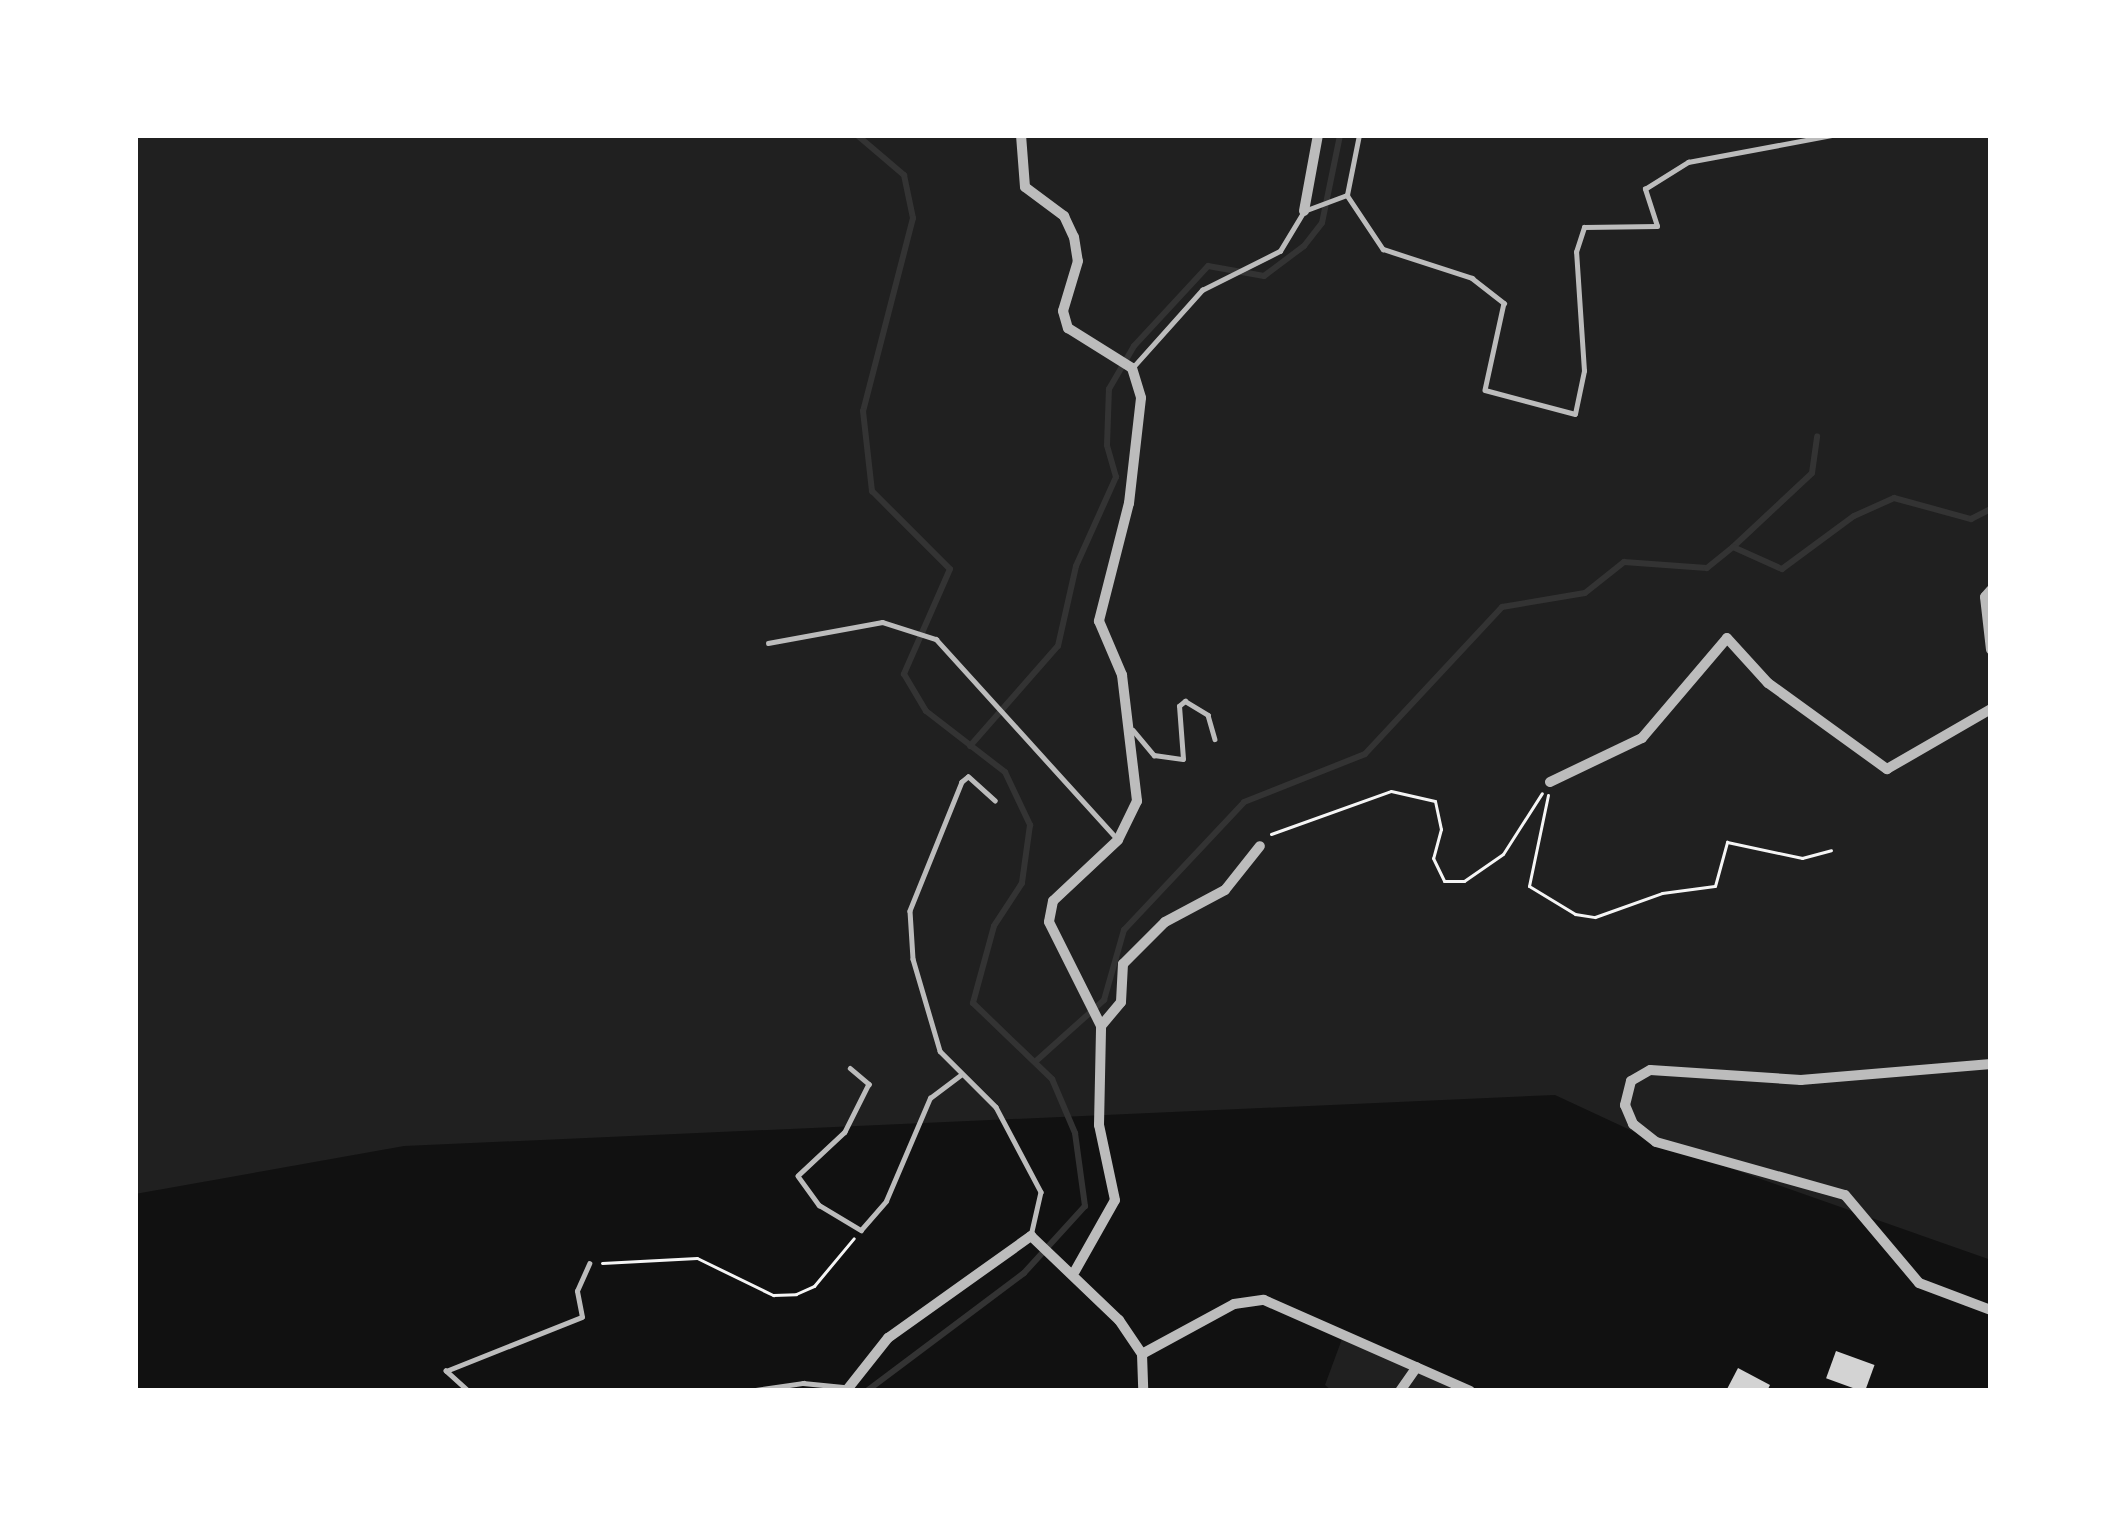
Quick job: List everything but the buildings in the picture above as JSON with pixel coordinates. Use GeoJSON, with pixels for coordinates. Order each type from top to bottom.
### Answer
{"type":"FeatureCollection","features":[{"type":"Feature","properties":{"kind":"street"},"geometry":{"type":"LineString","coordinates":[[1021,135],[1025,187],[1064,215],[1074,238],[1078,261],[1063,311],[1068,328],[1132,368],[1142,421],[1099,621],[1122,675],[1123,715],[1137,801],[1118,840],[1062,891],[1049,922],[1101,1026],[1099,1125],[1115,1200],[1075,1271]]}},
{"type":"Feature","properties":{"kind":"street"},"geometry":{"type":"LineString","coordinates":[[1309,208],[1318,135]]}},
{"type":"Feature","properties":{"kind":"street"},"geometry":{"type":"LineString","coordinates":[[1991,590],[1984,597],[1991,650]]}},
{"type":"Feature","properties":{"kind":"street"},"geometry":{"type":"LineString","coordinates":[[1550,782],[1642,738],[1727,638],[1768,682],[1887,769],[1991,709]]}},
{"type":"Feature","properties":{"kind":"street"},"geometry":{"type":"LineString","coordinates":[[1101,1026],[1121,1002],[1133,947],[1225,890],[1260,846]]}},
{"type":"Feature","properties":{"kind":"street"},"geometry":{"type":"LineString","coordinates":[[1991,1064],[1801,1080],[1650,1070],[1630,1081],[1625,1105],[1633,1124],[1656,1142],[1845,1195],[1919,1283],[1991,1310]]}},
{"type":"Feature","properties":{"kind":"street"},"geometry":{"type":"LineString","coordinates":[[847,1389],[888,1338],[1031,1236],[1075,1271],[1142,1354],[1143,1391]]}},
{"type":"Feature","properties":{"kind":"street"},"geometry":{"type":"LineString","coordinates":[[1142,1354],[1234,1304],[1264,1300],[1470,1391]]}},
{"type":"Feature","properties":{"kind":"street"},"geometry":{"type":"LineString","coordinates":[[1400,1391],[1417,1367]]}},
{"type":"Feature","properties":{"kind":"lane"},"geometry":{"type":"LineString","coordinates":[[1343,196],[1359,135]]}},
{"type":"Feature","properties":{"kind":"lane"},"geometry":{"type":"LineString","coordinates":[[1343,196],[1383,249],[1472,278],[1504,303],[1485,390],[1529,408],[1575,414],[1584,371],[1576,252],[1584,227],[1657,226],[1646,189],[1688,162],[1832,135]]}},
{"type":"Feature","properties":{"kind":"lane"},"geometry":{"type":"LineString","coordinates":[[1132,368],[1202,290],[1280,251],[1309,208],[1343,196]]}},
{"type":"Feature","properties":{"kind":"lane"},"geometry":{"type":"LineString","coordinates":[[768,643],[836,626],[907,627],[936,639],[1118,840]]}},
{"type":"Feature","properties":{"kind":"lane"},"geometry":{"type":"LineString","coordinates":[[1123,715],[1146,748],[1174,763],[1188,746],[1179,706],[1185,701],[1208,715],[1215,740]]}},
{"type":"Feature","properties":{"kind":"lane"},"geometry":{"type":"LineString","coordinates":[[995,801],[968,777],[962,782],[910,911],[928,1022],[961,1076],[996,1107],[1041,1192],[1031,1236]]}},
{"type":"Feature","properties":{"kind":"lane"},"geometry":{"type":"LineString","coordinates":[[850,1068],[869,1084],[845,1132],[798,1176],[819,1205],[861,1230],[886,1201],[930,1098],[961,1076]]}},
{"type":"Feature","properties":{"kind":"lane"},"geometry":{"type":"LineString","coordinates":[[468,1391],[446,1371],[582,1317],[578,1291],[589,1264]]}},
{"type":"Feature","properties":{"kind":"lane"},"geometry":{"type":"LineString","coordinates":[[749,1391],[803,1383],[847,1389]]}},
{"type":"Feature","properties":{"kind":"path"},"geometry":{"type":"LineString","coordinates":[[1260,846],[1273,832],[1391,790],[1436,801],[1441,830],[1433,858],[1444,881],[1463,881],[1503,854],[1550,782]]}},
{"type":"Feature","properties":{"kind":"path"},"geometry":{"type":"LineString","coordinates":[[1550,782],[1529,886],[1553,908],[1575,914],[1594,917],[1662,893],[1715,886],[1727,842],[1802,858],[1832,850]]}},
{"type":"Feature","properties":{"kind":"path"},"geometry":{"type":"LineString","coordinates":[[589,1264],[697,1258],[772,1295],[796,1294],[814,1286],[861,1230]]}},
{"type":"Feature","properties":{"kind":"shaded area"},"geometry":{"type":"Polygon","coordinates":[[[135,135],[1991,135],[1991,1260],[1656,1142],[1555,1095],[404,1146],[135,1194],[135,135]]]}},
{"type":"Feature","properties":{"kind":"shaded area"},"geometry":{"type":"Polygon","coordinates":[[[1342,1339],[1465,1391],[1332,1391],[1325,1385],[1342,1339]]]}},
{"type":"Feature","properties":{"kind":"waterway"},"geometry":{"type":"LineString","coordinates":[[857,135],[904,175],[913,218],[863,411],[872,491],[950,569],[904,674],[926,711],[1005,772],[1030,825],[1022,883],[994,926],[973,1003],[1052,1079],[1075,1133],[1085,1206],[1024,1273],[867,1391]]}},
{"type":"Feature","properties":{"kind":"waterway"},"geometry":{"type":"LineString","coordinates":[[970,746],[1058,646],[1076,566],[1116,477],[1107,445],[1109,389],[1134,346],[1208,266],[1264,276],[1304,246],[1322,223],[1340,135]]}},
{"type":"Feature","properties":{"kind":"waterway"},"geometry":{"type":"LineString","coordinates":[[1733,547],[1812,473],[1817,436]]}},
{"type":"Feature","properties":{"kind":"waterway"},"geometry":{"type":"LineString","coordinates":[[1035,1062],[1104,1000],[1124,930],[1244,802],[1365,754],[1502,607],[1585,593],[1624,562],[1707,568],[1733,547],[1782,569],[1854,516],[1894,498],[1971,519],[1991,509]]}}]}
